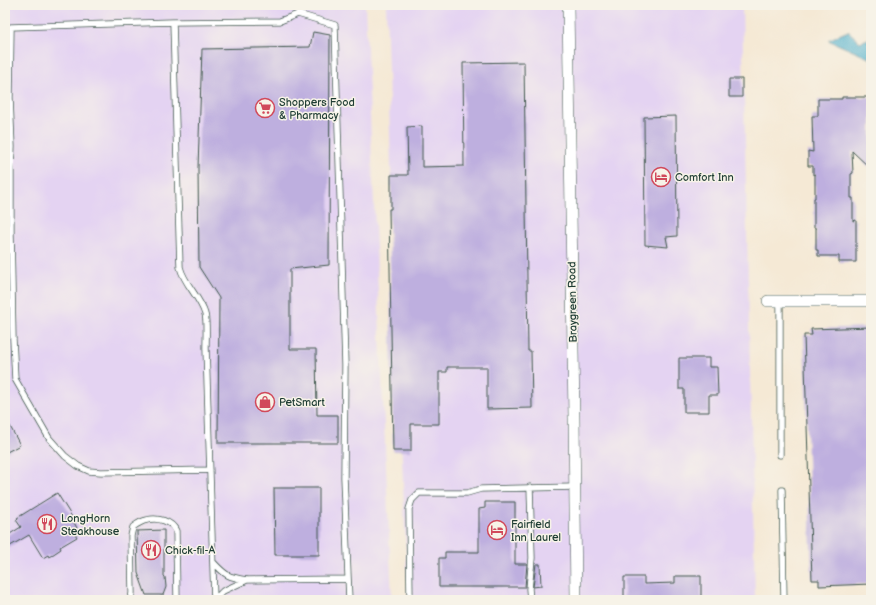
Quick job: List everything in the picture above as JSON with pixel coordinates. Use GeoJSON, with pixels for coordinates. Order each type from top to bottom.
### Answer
{"type":"FeatureCollection","features":[{"type":"Feature","properties":{"kind":"street","name":"Braygreen Road"},"geometry":{"type":"LineString","coordinates":[[568,5],[576,600]]}},
{"type":"Feature","properties":{"kind":"street"},"geometry":{"type":"LineString","coordinates":[[768,301],[871,301]]}},
{"type":"Feature","properties":{"kind":"lane"},"geometry":{"type":"LineString","coordinates":[[210,470],[101,472],[88,470],[78,466],[64,456],[50,438],[15,379],[8,194],[12,147],[7,98],[11,27],[173,22],[280,21],[298,14],[334,25],[345,365],[344,477],[349,600]]}},
{"type":"Feature","properties":{"kind":"lane"},"geometry":{"type":"LineString","coordinates":[[173,22],[180,267],[206,315],[214,600]]}},
{"type":"Feature","properties":{"kind":"lane"},"geometry":{"type":"LineString","coordinates":[[780,301],[780,455]]}},
{"type":"Feature","properties":{"kind":"lane"},"geometry":{"type":"LineString","coordinates":[[410,600],[409,509],[412,500],[419,494],[467,494],[481,489],[575,487]]}},
{"type":"Feature","properties":{"kind":"lane"},"geometry":{"type":"LineString","coordinates":[[530,488],[532,558],[529,589],[530,600]]}},
{"type":"Feature","properties":{"kind":"lane"},"geometry":{"type":"LineString","coordinates":[[782,490],[784,600]]}},
{"type":"Feature","properties":{"kind":"lane"},"geometry":{"type":"LineString","coordinates":[[131,600],[131,536],[133,527],[149,519],[165,521],[174,526],[176,530],[177,600]]}},
{"type":"Feature","properties":{"kind":"lane"},"geometry":{"type":"LineString","coordinates":[[213,562],[227,576],[247,580],[348,580]]}},
{"type":"Feature","properties":{"kind":"lane"},"geometry":{"type":"LineString","coordinates":[[214,600],[223,591],[247,580]]}},
{"type":"Feature","properties":{"kind":"shaded area"},"geometry":{"type":"Polygon","coordinates":[[[5,5],[365,5],[392,600],[5,600],[5,5]]]}},
{"type":"Feature","properties":{"kind":"shaded area"},"geometry":{"type":"Polygon","coordinates":[[[386,5],[742,5],[755,600],[408,600],[395,295],[386,5]]]}},
{"type":"Feature","properties":{"kind":"water"},"geometry":{"type":"Polygon","coordinates":[[[848,31],[860,42],[871,38],[871,59],[828,40],[848,31]]]}},
{"type":"Feature","properties":{"kind":"building","name":"Shoppers Food & Pharmacy"},"geometry":{"type":"Polygon","coordinates":[[[313,32],[330,35],[329,265],[290,269],[290,349],[316,349],[317,415],[338,415],[338,443],[218,443],[219,298],[199,267],[198,168],[202,49],[310,47],[313,32]]]}},
{"type":"Feature","properties":{"kind":"building"},"geometry":{"type":"Polygon","coordinates":[[[524,62],[528,351],[531,351],[532,408],[487,409],[487,367],[447,367],[447,372],[439,372],[439,424],[411,424],[411,451],[393,451],[389,209],[391,209],[391,175],[408,175],[407,127],[422,126],[422,167],[464,166],[463,63],[524,62]]]}},
{"type":"Feature","properties":{"kind":"building"},"geometry":{"type":"Polygon","coordinates":[[[729,79],[742,79],[742,97],[729,97],[729,79]]]}},
{"type":"Feature","properties":{"kind":"building"},"geometry":{"type":"Polygon","coordinates":[[[842,97],[871,97],[871,169],[852,151],[853,173],[851,174],[851,198],[853,198],[853,221],[856,220],[856,262],[839,262],[839,256],[818,256],[818,250],[816,250],[816,228],[814,228],[815,174],[813,175],[813,166],[808,166],[808,151],[813,152],[812,116],[818,116],[818,99],[842,99],[842,97]]]}},
{"type":"Feature","properties":{"kind":"building","name":"Comfort Inn"},"geometry":{"type":"Polygon","coordinates":[[[676,116],[677,236],[666,237],[668,247],[645,245],[644,117],[676,116]]]}},
{"type":"Feature","properties":{"kind":"building"},"geometry":{"type":"Polygon","coordinates":[[[871,327],[871,584],[819,586],[819,580],[812,580],[804,335],[812,335],[811,329],[871,327]]]}},
{"type":"Feature","properties":{"kind":"building"},"geometry":{"type":"Polygon","coordinates":[[[679,358],[709,358],[709,367],[717,367],[718,395],[709,395],[709,412],[684,412],[684,389],[679,389],[679,358]]]}},
{"type":"Feature","properties":{"kind":"building"},"geometry":{"type":"Polygon","coordinates":[[[5,417],[20,445],[5,453],[5,417]]]}},
{"type":"Feature","properties":{"kind":"building"},"geometry":{"type":"Polygon","coordinates":[[[274,488],[319,488],[319,555],[275,555],[274,488]]]}},
{"type":"Feature","properties":{"kind":"building","name":"LongHorn Steakhouse"},"geometry":{"type":"Polygon","coordinates":[[[57,493],[77,528],[73,530],[77,537],[60,547],[61,549],[49,557],[48,555],[43,558],[29,535],[5,549],[5,537],[21,527],[16,520],[18,519],[17,518],[57,493]]]}},
{"type":"Feature","properties":{"kind":"building","name":"Fairfield Inn Laurel"},"geometry":{"type":"Polygon","coordinates":[[[485,502],[515,502],[515,564],[527,564],[525,587],[439,587],[439,558],[445,558],[445,552],[479,552],[479,509],[485,508],[485,502]]]}},
{"type":"Feature","properties":{"kind":"building","name":"Chick-fil-A"},"geometry":{"type":"Polygon","coordinates":[[[164,530],[164,576],[166,587],[163,595],[146,595],[138,573],[137,531],[164,530]]]}},
{"type":"Feature","properties":{"kind":"building"},"geometry":{"type":"Polygon","coordinates":[[[536,564],[540,564],[541,586],[533,587],[536,564]]]}},
{"type":"Feature","properties":{"kind":"building"},"geometry":{"type":"Polygon","coordinates":[[[675,576],[701,576],[701,600],[624,600],[624,577],[644,577],[644,584],[675,583],[675,576]]]}},
{"type":"Feature","properties":{"kind":"place","name":"Shoppers Food & Pharmacy"},"geometry":{"type":"Point","coordinates":[265,108]}},
{"type":"Feature","properties":{"kind":"place","name":"Comfort Inn"},"geometry":{"type":"Point","coordinates":[661,177]}},
{"type":"Feature","properties":{"kind":"place","name":"PetSmart"},"geometry":{"type":"Point","coordinates":[265,402]}},
{"type":"Feature","properties":{"kind":"place","name":"LongHorn Steakhouse"},"geometry":{"type":"Point","coordinates":[47,524]}},
{"type":"Feature","properties":{"kind":"place","name":"Fairfield Inn Laurel"},"geometry":{"type":"Point","coordinates":[497,530]}},
{"type":"Feature","properties":{"kind":"place","name":"Chick-fil-A"},"geometry":{"type":"Point","coordinates":[151,550]}}]}
